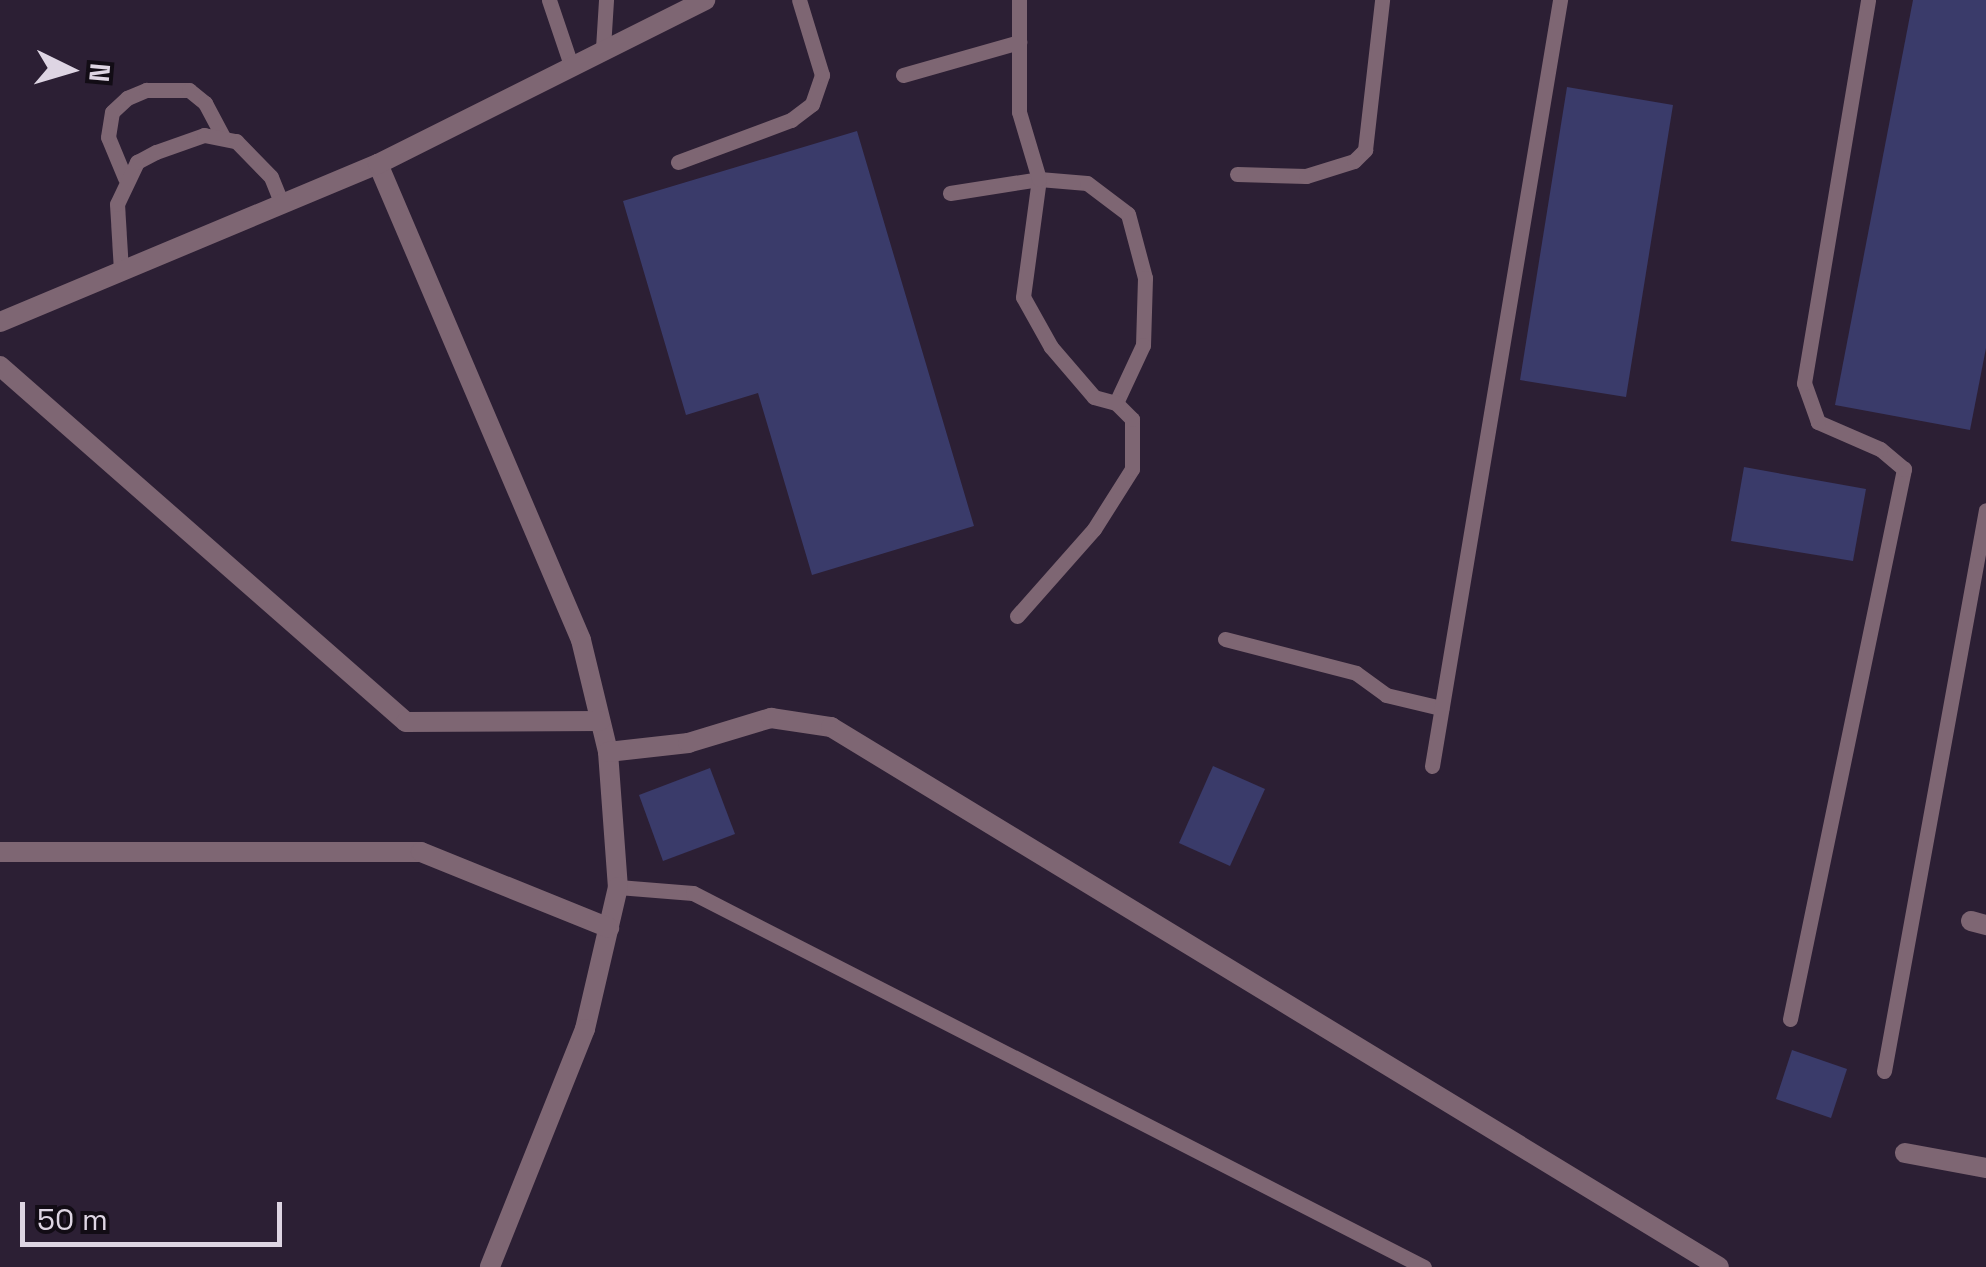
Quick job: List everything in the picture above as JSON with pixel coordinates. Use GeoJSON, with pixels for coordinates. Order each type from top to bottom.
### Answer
{"type":"FeatureCollection","features":[{"type":"Feature","properties":{"kind":"street"},"geometry":{"type":"LineString","coordinates":[[1,320],[378,164],[705,0]]}},
{"type":"Feature","properties":{"kind":"street"},"geometry":{"type":"LineString","coordinates":[[378,164],[580,640],[608,752],[618,887],[609,928],[585,1029],[490,1267]]}},
{"type":"Feature","properties":{"kind":"street"},"geometry":{"type":"LineString","coordinates":[[0,366],[406,722],[600,721]]}},
{"type":"Feature","properties":{"kind":"street"},"geometry":{"type":"LineString","coordinates":[[608,752],[688,742],[772,718],[831,727],[1719,1267]]}},
{"type":"Feature","properties":{"kind":"street"},"geometry":{"type":"LineString","coordinates":[[0,852],[421,852],[609,928]]}},
{"type":"Feature","properties":{"kind":"street"},"geometry":{"type":"LineString","coordinates":[[1905,1153],[1986,1168]]}},
{"type":"Feature","properties":{"kind":"lane"},"geometry":{"type":"LineString","coordinates":[[549,0],[571,64]]}},
{"type":"Feature","properties":{"kind":"lane"},"geometry":{"type":"LineString","coordinates":[[603,48],[606,0]]}},
{"type":"Feature","properties":{"kind":"lane"},"geometry":{"type":"LineString","coordinates":[[678,162],[790,120],[812,104],[822,75],[799,0]]}},
{"type":"Feature","properties":{"kind":"lane"},"geometry":{"type":"LineString","coordinates":[[1017,616],[1094,529],[1132,469],[1132,419],[1116,403],[1094,398],[1050,347],[1024,297],[1039,180],[1019,112],[1018,0]]}},
{"type":"Feature","properties":{"kind":"lane"},"geometry":{"type":"LineString","coordinates":[[1237,174],[1306,176],[1354,161],[1365,150],[1382,0]]}},
{"type":"Feature","properties":{"kind":"lane"},"geometry":{"type":"LineString","coordinates":[[1432,766],[1560,0]]}},
{"type":"Feature","properties":{"kind":"lane"},"geometry":{"type":"LineString","coordinates":[[1790,1019],[1904,469],[1880,449],[1818,422],[1804,384],[1868,0]]}},
{"type":"Feature","properties":{"kind":"lane"},"geometry":{"type":"LineString","coordinates":[[903,75],[1019,42]]}},
{"type":"Feature","properties":{"kind":"lane"},"geometry":{"type":"LineString","coordinates":[[120,272],[114,225],[124,178],[108,136],[112,112],[136,94],[189,90],[205,103],[223,136],[260,162],[282,204]]}},
{"type":"Feature","properties":{"kind":"lane"},"geometry":{"type":"LineString","coordinates":[[124,178],[156,152],[204,136],[223,136]]}},
{"type":"Feature","properties":{"kind":"lane"},"geometry":{"type":"LineString","coordinates":[[950,193],[1039,180],[1087,182],[1128,214],[1145,278],[1143,345],[1116,403]]}},
{"type":"Feature","properties":{"kind":"lane"},"geometry":{"type":"LineString","coordinates":[[1884,1070],[1986,510]]}},
{"type":"Feature","properties":{"kind":"lane"},"geometry":{"type":"LineString","coordinates":[[1225,639],[1356,674],[1386,694],[1441,708]]}},
{"type":"Feature","properties":{"kind":"lane"},"geometry":{"type":"LineString","coordinates":[[618,887],[693,893],[1424,1267]]}},
{"type":"Feature","properties":{"kind":"building"},"geometry":{"type":"Polygon","coordinates":[[[1913,0],[1986,0],[1986,348],[1970,430],[1835,405],[1913,0]]]}},
{"type":"Feature","properties":{"kind":"building"},"geometry":{"type":"Polygon","coordinates":[[[1567,87],[1673,105],[1626,397],[1520,380],[1567,87]]]}},
{"type":"Feature","properties":{"kind":"building"},"geometry":{"type":"Polygon","coordinates":[[[857,131],[974,526],[812,575],[758,393],[686,415],[623,201],[857,131]]]}},
{"type":"Feature","properties":{"kind":"building"},"geometry":{"type":"Polygon","coordinates":[[[1744,467],[1866,489],[1853,561],[1731,541],[1744,467]]]}},
{"type":"Feature","properties":{"kind":"building"},"geometry":{"type":"Polygon","coordinates":[[[1213,766],[1265,789],[1230,866],[1179,843],[1213,766]]]}},
{"type":"Feature","properties":{"kind":"building"},"geometry":{"type":"Polygon","coordinates":[[[710,768],[735,834],[663,861],[639,795],[710,768]]]}},
{"type":"Feature","properties":{"kind":"building"},"geometry":{"type":"Polygon","coordinates":[[[1792,1050],[1847,1069],[1831,1118],[1776,1099],[1792,1050]]]}}]}
